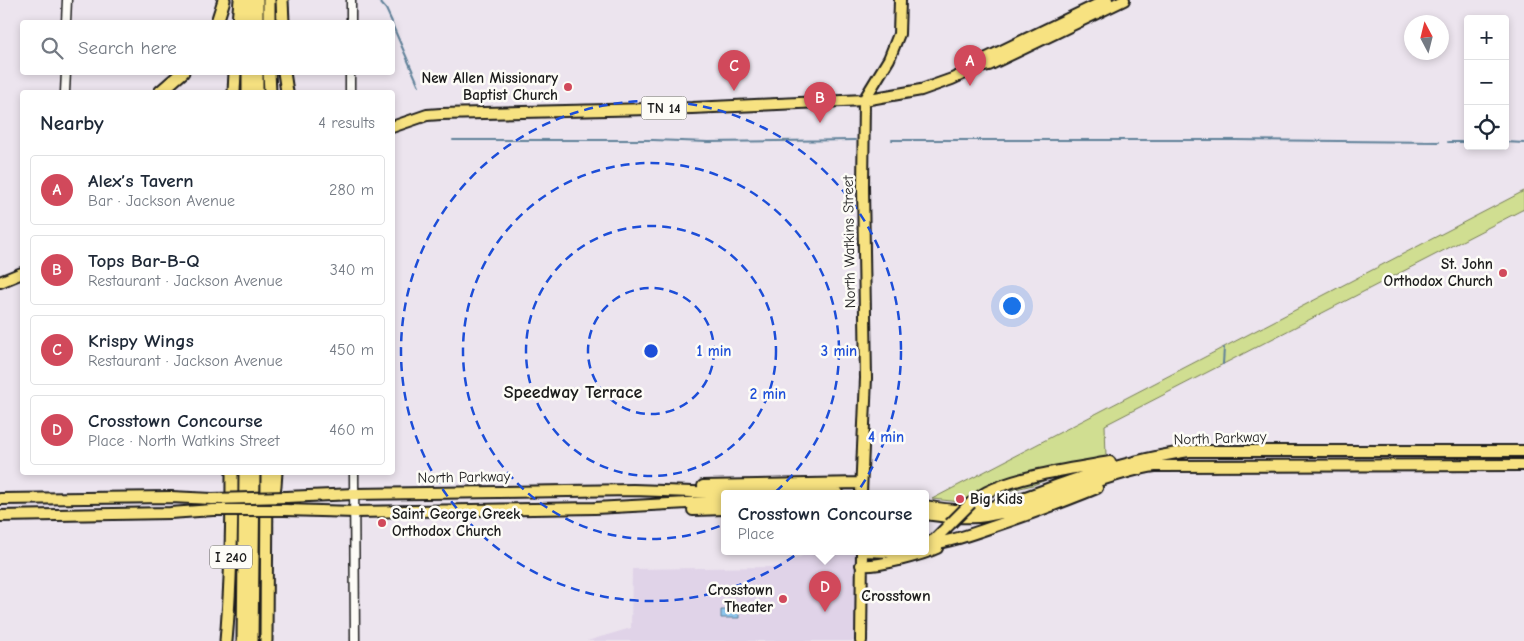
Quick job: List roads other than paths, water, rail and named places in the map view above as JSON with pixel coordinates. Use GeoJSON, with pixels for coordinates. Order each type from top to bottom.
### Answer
{"type":"FeatureCollection","features":[{"type":"Feature","properties":{"kind":"highway"},"geometry":{"type":"LineString","coordinates":[[218,20],[224,0]]}},
{"type":"Feature","properties":{"kind":"highway"},"geometry":{"type":"LineString","coordinates":[[238,20],[240,0]]}},
{"type":"Feature","properties":{"kind":"highway"},"geometry":{"type":"LineString","coordinates":[[248,0],[248,20]]}},
{"type":"Feature","properties":{"kind":"highway"},"geometry":{"type":"LineString","coordinates":[[257,0],[257,20]]}},
{"type":"Feature","properties":{"kind":"highway"},"geometry":{"type":"LineString","coordinates":[[269,0],[269,20]]}},
{"type":"Feature","properties":{"kind":"highway"},"geometry":{"type":"LineString","coordinates":[[282,0],[283,20]]}},
{"type":"Feature","properties":{"kind":"highway"},"geometry":{"type":"LineString","coordinates":[[162,90],[180,75]]}},
{"type":"Feature","properties":{"kind":"highway"},"geometry":{"type":"LineString","coordinates":[[234,90],[235,75]]}},
{"type":"Feature","properties":{"kind":"highway"},"geometry":{"type":"LineString","coordinates":[[248,75],[248,90]]}},
{"type":"Feature","properties":{"kind":"highway"},"geometry":{"type":"LineString","coordinates":[[257,75],[257,90]]}},
{"type":"Feature","properties":{"kind":"highway"},"geometry":{"type":"LineString","coordinates":[[270,75],[270,90]]}},
{"type":"Feature","properties":{"kind":"highway"},"geometry":{"type":"LineString","coordinates":[[284,75],[286,90]]}},
{"type":"Feature","properties":{"kind":"highway","name":"I 240"},"geometry":{"type":"LineString","coordinates":[[226,641],[230,593],[232,475]]}},
{"type":"Feature","properties":{"kind":"highway"},"geometry":{"type":"LineString","coordinates":[[243,641],[245,475]]}},
{"type":"Feature","properties":{"kind":"highway"},"geometry":{"type":"LineString","coordinates":[[252,641],[254,475]]}},
{"type":"Feature","properties":{"kind":"highway","name":"I 240"},"geometry":{"type":"LineString","coordinates":[[266,641],[267,475]]}},
{"type":"Feature","properties":{"kind":"highway"},"geometry":{"type":"LineString","coordinates":[[267,528],[276,475]]}},
{"type":"Feature","properties":{"kind":"main road"},"geometry":{"type":"LineString","coordinates":[[864,100],[890,59],[899,34],[900,0]]}},
{"type":"Feature","properties":{"kind":"main road","name":"TN 14"},"geometry":{"type":"LineString","coordinates":[[976,68],[987,58],[1107,0]]}},
{"type":"Feature","properties":{"kind":"main road","name":"TN 14"},"geometry":{"type":"LineString","coordinates":[[395,126],[427,115],[441,114],[692,108],[864,100],[921,90],[976,68],[989,65],[1124,0]]}},
{"type":"Feature","properties":{"kind":"main road","name":"North Watkins Street"},"geometry":{"type":"LineString","coordinates":[[861,489],[866,378],[863,187],[864,100]]}},
{"type":"Feature","properties":{"kind":"main road"},"geometry":{"type":"LineString","coordinates":[[0,282],[20,274]]}},
{"type":"Feature","properties":{"kind":"main road","name":"North Parkway"},"geometry":{"type":"LineString","coordinates":[[929,507],[955,510],[992,507],[1119,465],[1162,455],[1199,450],[1355,452],[1524,451]]}},
{"type":"Feature","properties":{"kind":"main road"},"geometry":{"type":"LineString","coordinates":[[929,543],[971,503],[986,492],[1041,475],[1162,455]]}},
{"type":"Feature","properties":{"kind":"main road"},"geometry":{"type":"LineString","coordinates":[[929,544],[946,542],[1014,520],[1116,481],[1168,465]]}},
{"type":"Feature","properties":{"kind":"main road","name":"North Parkway"},"geometry":{"type":"LineString","coordinates":[[929,514],[953,517],[992,515],[1128,471],[1144,467],[1168,465],[1524,465]]}},
{"type":"Feature","properties":{"kind":"main road"},"geometry":{"type":"LineString","coordinates":[[633,490],[711,486],[861,489]]}},
{"type":"Feature","properties":{"kind":"main road","name":"North Parkway"},"geometry":{"type":"LineString","coordinates":[[0,499],[170,497],[212,500],[354,494],[633,490],[721,493]]}},
{"type":"Feature","properties":{"kind":"main road"},"geometry":{"type":"LineString","coordinates":[[0,516],[170,514],[213,510],[355,512],[632,507],[721,502]]}},
{"type":"Feature","properties":{"kind":"main road"},"geometry":{"type":"LineString","coordinates":[[632,507],[678,510],[721,509]]}},
{"type":"Feature","properties":{"kind":"main road"},"geometry":{"type":"LineString","coordinates":[[929,551],[946,542]]}},
{"type":"Feature","properties":{"kind":"main road"},"geometry":{"type":"LineString","coordinates":[[861,641],[862,555]]}},
{"type":"Feature","properties":{"kind":"main road"},"geometry":{"type":"LineString","coordinates":[[861,565],[869,566],[916,555]]}},
{"type":"Feature","properties":{"kind":"street"},"geometry":{"type":"LineString","coordinates":[[66,0],[66,20]]}},
{"type":"Feature","properties":{"kind":"street"},"geometry":{"type":"LineString","coordinates":[[351,0],[351,20]]}},
{"type":"Feature","properties":{"kind":"street"},"geometry":{"type":"LineString","coordinates":[[65,90],[66,75]]}},
{"type":"Feature","properties":{"kind":"street"},"geometry":{"type":"LineString","coordinates":[[350,75],[350,90]]}},
{"type":"Feature","properties":{"kind":"street"},"geometry":{"type":"LineString","coordinates":[[354,475],[355,641]]}},
{"type":"Feature","properties":{"kind":"water"},"geometry":{"type":"Polygon","coordinates":[[[721,610],[739,610],[739,618],[721,618],[721,610]]]}},
{"type":"Feature","properties":{"kind":"waterway"},"geometry":{"type":"LineString","coordinates":[[378,0],[386,9],[391,20]]}},
{"type":"Feature","properties":{"kind":"waterway"},"geometry":{"type":"LineString","coordinates":[[395,31],[419,86]]}},
{"type":"Feature","properties":{"kind":"waterway"},"geometry":{"type":"LineString","coordinates":[[453,140],[653,140],[708,142],[855,140]]}},
{"type":"Feature","properties":{"kind":"waterway"},"geometry":{"type":"LineString","coordinates":[[892,140],[1439,142]]}},
{"type":"Feature","properties":{"kind":"waterway"},"geometry":{"type":"LineString","coordinates":[[1448,142],[1464,142]]}},
{"type":"Feature","properties":{"kind":"waterway"},"geometry":{"type":"LineString","coordinates":[[1509,142],[1524,143]]}},
{"type":"Feature","properties":{"kind":"waterway"},"geometry":{"type":"LineString","coordinates":[[1223,364],[1224,348]]}},
{"type":"Feature","properties":{"kind":"place","name":"Alex’s Tavern"},"geometry":{"type":"Point","coordinates":[970,86]}},
{"type":"Feature","properties":{"kind":"place","name":"New Allen Missionary Baptist Church"},"geometry":{"type":"Point","coordinates":[568,87]}},
{"type":"Feature","properties":{"kind":"place","name":"Krispy Wings"},"geometry":{"type":"Point","coordinates":[734,91]}},
{"type":"Feature","properties":{"kind":"place","name":"Tops Bar-B-Q"},"geometry":{"type":"Point","coordinates":[820,123]}},
{"type":"Feature","properties":{"kind":"place","name":"St. John Orthodox Church"},"geometry":{"type":"Point","coordinates":[1503,273]}},
{"type":"Feature","properties":{"kind":"place","name":"Big Kids"},"geometry":{"type":"Point","coordinates":[960,499]}},
{"type":"Feature","properties":{"kind":"place","name":"Saint George Greek Orthodox Church"},"geometry":{"type":"Point","coordinates":[382,523]}},
{"type":"Feature","properties":{"kind":"place","name":"Crosstown Theater"},"geometry":{"type":"Point","coordinates":[783,599]}},
{"type":"Feature","properties":{"kind":"place","name":"Crosstown Concourse"},"geometry":{"type":"Point","coordinates":[825,612]}},
{"type":"Feature","properties":{"kind":"district","name":"Speedway Terrace"},"geometry":{"type":"Point","coordinates":[573,392]}},
{"type":"Feature","properties":{"kind":"district","name":"Crosstown"},"geometry":{"type":"Point","coordinates":[896,595]}}]}
